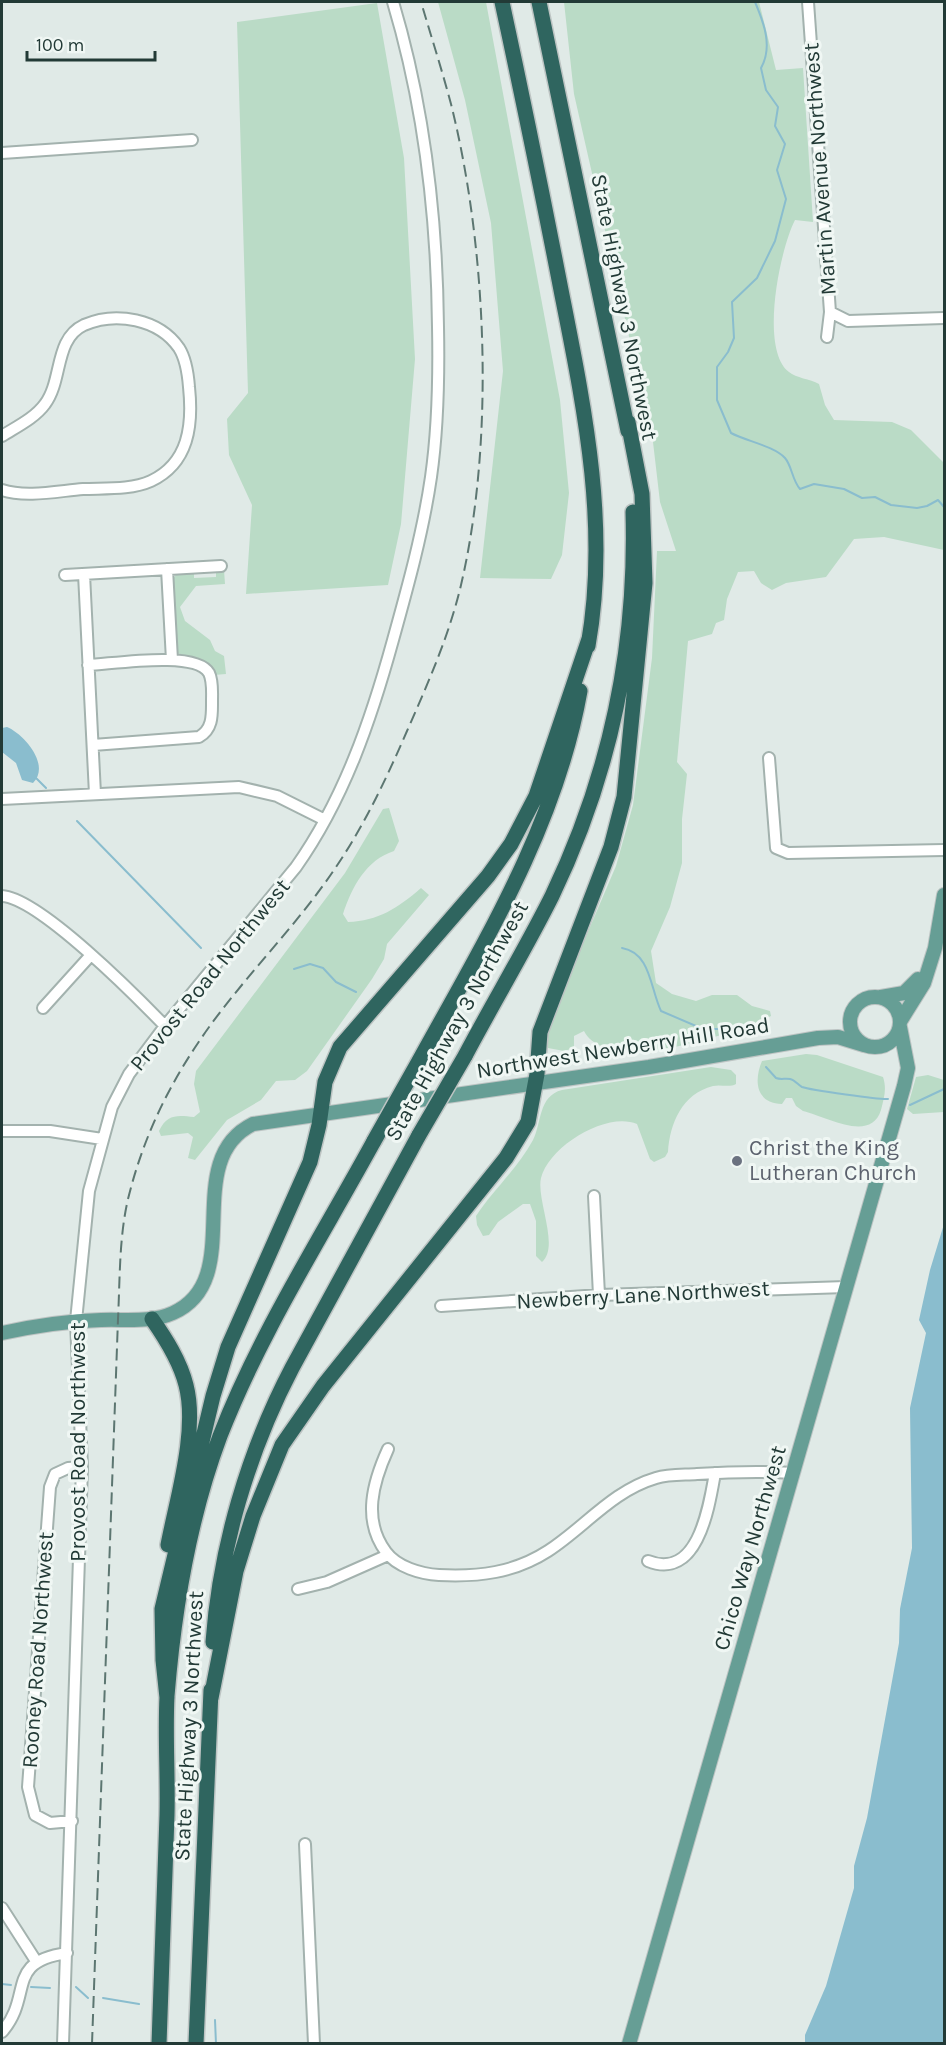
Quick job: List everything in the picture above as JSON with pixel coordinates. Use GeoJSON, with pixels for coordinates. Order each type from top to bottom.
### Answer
{"type":"FeatureCollection","features":[{"type":"Feature","properties":{"kind":"highway","name":"State Highway 3 Northwest"},"geometry":{"type":"LineString","coordinates":[[159,2043],[169,1756],[167,1698],[178,1601],[189,1544],[220,1436],[254,1360],[513,890],[540,830],[570,738],[589,639],[596,523],[588,433],[502,2]]}},
{"type":"Feature","properties":{"kind":"highway","name":"State Highway 3 Northwest"},"geometry":{"type":"LineString","coordinates":[[196,2043],[211,1698],[218,1592],[247,1477],[284,1385],[560,878],[585,818],[610,738],[625,672],[632,611],[634,539],[628,422],[539,2]]}},
{"type":"Feature","properties":{"kind":"highway"},"geometry":{"type":"LineString","coordinates":[[211,1698],[236,1571],[253,1516],[282,1445],[308,1405],[518,1141],[528,1122],[540,1032],[610,847],[627,780],[643,622],[645,563],[642,494],[628,422]]}},
{"type":"Feature","properties":{"kind":"highway"},"geometry":{"type":"LineString","coordinates":[[162,1610],[220,1372],[238,1324],[310,1162],[325,1082],[340,1047],[488,876],[520,828],[536,796],[589,639]]}},
{"type":"Feature","properties":{"kind":"highway"},"geometry":{"type":"LineString","coordinates":[[152,1319],[177,1362],[186,1384],[189,1408],[188,1431],[164,1569],[163,1660],[167,1698]]}},
{"type":"Feature","properties":{"kind":"main road"},"geometry":{"type":"LineString","coordinates":[[871,1046],[891,1042],[924,983],[930,967],[945,895]]}},
{"type":"Feature","properties":{"kind":"main road"},"geometry":{"type":"LineString","coordinates":[[907,1063],[894,1050],[871,1046],[852,1031],[850,1020],[853,1010],[864,999],[904,993],[930,967]]}},
{"type":"Feature","properties":{"kind":"main road"},"geometry":{"type":"LineString","coordinates":[[880,997],[894,1005],[901,1023]]}},
{"type":"Feature","properties":{"kind":"main road","name":"Northwest Newberry Hill Road"},"geometry":{"type":"LineString","coordinates":[[818,1038],[846,1021],[853,1010]]}},
{"type":"Feature","properties":{"kind":"main road","name":"Chico Way Northwest"},"geometry":{"type":"LineString","coordinates":[[629,2043],[903,1086],[907,1063],[901,1023]]}},
{"type":"Feature","properties":{"kind":"main road","name":"Northwest Newberry Hill Road"},"geometry":{"type":"LineString","coordinates":[[2,1333],[76,1321],[152,1319],[183,1307],[205,1283],[221,1157],[232,1139],[253,1124],[321,1112],[660,1065],[818,1038],[838,1037],[871,1046]]}},
{"type":"Feature","properties":{"kind":"street","name":"Provost Road Northwest"},"geometry":{"type":"LineString","coordinates":[[63,2043],[82,1467],[76,1321],[89,1191],[112,1107],[129,1074],[165,1026],[281,887],[310,847],[350,770],[381,684],[411,575],[431,476],[439,370],[437,260],[433,203],[421,113],[393,2]]}},
{"type":"Feature","properties":{"kind":"street","name":"Martin Avenue Northwest"},"geometry":{"type":"LineString","coordinates":[[808,2],[830,312],[827,337]]}},
{"type":"Feature","properties":{"kind":"street"},"geometry":{"type":"LineString","coordinates":[[2,153],[192,140]]}},
{"type":"Feature","properties":{"kind":"street"},"geometry":{"type":"LineString","coordinates":[[830,312],[848,321],[945,318]]}},
{"type":"Feature","properties":{"kind":"street"},"geometry":{"type":"LineString","coordinates":[[2,436],[44,406],[53,393],[61,354],[67,340],[82,326],[99,320],[140,321],[170,337],[180,349],[189,382],[190,431],[183,449],[170,468],[138,486],[22,493],[2,490]]}},
{"type":"Feature","properties":{"kind":"street"},"geometry":{"type":"LineString","coordinates":[[65,575],[221,566]]}},
{"type":"Feature","properties":{"kind":"street"},"geometry":{"type":"LineString","coordinates":[[167,569],[172,660]]}},
{"type":"Feature","properties":{"kind":"street"},"geometry":{"type":"LineString","coordinates":[[84,574],[95,794]]}},
{"type":"Feature","properties":{"kind":"street"},"geometry":{"type":"LineString","coordinates":[[88,665],[172,660],[196,662],[209,673],[213,716],[204,735],[190,740],[93,745]]}},
{"type":"Feature","properties":{"kind":"street"},"geometry":{"type":"LineString","coordinates":[[769,758],[776,848],[788,853],[945,850]]}},
{"type":"Feature","properties":{"kind":"street"},"geometry":{"type":"LineString","coordinates":[[2,799],[239,787],[277,796],[325,819]]}},
{"type":"Feature","properties":{"kind":"street"},"geometry":{"type":"LineString","coordinates":[[2,896],[21,901],[36,909],[134,994],[165,1026]]}},
{"type":"Feature","properties":{"kind":"street"},"geometry":{"type":"LineString","coordinates":[[43,1008],[90,956]]}},
{"type":"Feature","properties":{"kind":"street"},"geometry":{"type":"LineString","coordinates":[[2,1131],[50,1131],[102,1139]]}},
{"type":"Feature","properties":{"kind":"street"},"geometry":{"type":"LineString","coordinates":[[594,1196],[599,1295]]}},
{"type":"Feature","properties":{"kind":"street","name":"Newberry Lane Northwest"},"geometry":{"type":"LineString","coordinates":[[441,1305],[599,1295],[846,1287]]}},
{"type":"Feature","properties":{"kind":"street"},"geometry":{"type":"LineString","coordinates":[[388,1449],[372,1494],[372,1520],[377,1539],[397,1563],[430,1574],[488,1575],[512,1568],[548,1551],[611,1499],[657,1478],[746,1471],[793,1473]]}},
{"type":"Feature","properties":{"kind":"street","name":"Rooney Road Northwest"},"geometry":{"type":"LineString","coordinates":[[72,1821],[50,1823],[34,1815],[28,1787],[50,1487],[55,1474],[68,1468],[82,1467]]}},
{"type":"Feature","properties":{"kind":"street"},"geometry":{"type":"LineString","coordinates":[[648,1561],[663,1566],[674,1564],[698,1539],[708,1509],[715,1473]]}},
{"type":"Feature","properties":{"kind":"street"},"geometry":{"type":"LineString","coordinates":[[298,1589],[327,1582],[388,1554]]}},
{"type":"Feature","properties":{"kind":"street"},"geometry":{"type":"LineString","coordinates":[[305,1844],[314,2043]]}},
{"type":"Feature","properties":{"kind":"street"},"geometry":{"type":"LineString","coordinates":[[2,1908],[36,1961]]}},
{"type":"Feature","properties":{"kind":"street"},"geometry":{"type":"LineString","coordinates":[[2,2032],[12,2019],[24,1979],[36,1961],[67,1953]]}},
{"type":"Feature","properties":{"kind":"green space"},"geometry":{"type":"Polygon","coordinates":[[[438,2],[486,2],[560,400],[569,493],[562,555],[551,579],[480,578],[503,371],[491,223],[465,100],[438,2]]]}},
{"type":"Feature","properties":{"kind":"green space"},"geometry":{"type":"Polygon","coordinates":[[[564,2],[759,2],[776,70],[803,68],[813,222],[795,220],[784,253],[775,298],[774,321],[775,343],[780,360],[792,374],[819,384],[825,405],[834,420],[892,422],[911,430],[944,463],[944,550],[884,537],[854,539],[826,577],[786,583],[772,590],[761,583],[754,571],[738,572],[727,599],[724,620],[716,623],[712,634],[688,641],[677,762],[687,774],[682,819],[682,863],[670,907],[651,951],[656,983],[672,994],[696,1001],[712,995],[737,995],[752,1006],[770,1011],[771,1016],[702,1040],[644,1051],[618,1050],[597,1044],[584,1031],[574,1036],[574,1048],[564,1051],[548,1048],[546,1041],[552,1016],[616,866],[633,805],[652,658],[657,551],[676,551],[660,502],[653,442],[574,94],[564,2]]]}},
{"type":"Feature","properties":{"kind":"green space"},"geometry":{"type":"Polygon","coordinates":[[[377,3],[404,158],[415,359],[401,524],[388,585],[246,594],[252,505],[229,455],[227,419],[248,393],[237,22],[377,3]]]}},
{"type":"Feature","properties":{"kind":"green space"},"geometry":{"type":"Polygon","coordinates":[[[216,570],[224,570],[225,584],[196,586],[180,607],[185,621],[210,640],[215,651],[224,656],[226,674],[214,675],[202,661],[177,653],[173,579],[177,573],[194,571],[194,578],[216,577],[216,570]]]}},
{"type":"Feature","properties":{"kind":"green space"},"geometry":{"type":"Polygon","coordinates":[[[389,808],[399,841],[394,851],[375,861],[361,876],[343,914],[348,922],[369,919],[396,907],[421,888],[429,895],[387,944],[384,959],[372,979],[307,1071],[295,1080],[276,1081],[261,1100],[227,1120],[195,1160],[188,1158],[193,1137],[188,1133],[161,1136],[159,1131],[162,1125],[173,1117],[194,1117],[200,1112],[194,1084],[196,1071],[345,873],[383,809],[389,808]]]}},
{"type":"Feature","properties":{"kind":"green space"},"geometry":{"type":"Polygon","coordinates":[[[806,1054],[817,1055],[883,1077],[884,1097],[876,1120],[868,1125],[847,1125],[803,1111],[796,1106],[792,1098],[786,1098],[782,1104],[766,1100],[758,1083],[762,1061],[806,1054]]]}},
{"type":"Feature","properties":{"kind":"green space"},"geometry":{"type":"Polygon","coordinates":[[[711,1067],[731,1070],[736,1075],[736,1084],[713,1086],[702,1090],[686,1103],[675,1120],[665,1157],[654,1162],[650,1159],[637,1124],[625,1121],[610,1122],[581,1134],[555,1154],[541,1178],[540,1187],[549,1246],[542,1262],[536,1256],[536,1221],[530,1204],[523,1204],[498,1222],[489,1235],[483,1236],[477,1225],[476,1216],[527,1150],[536,1133],[545,1104],[554,1093],[711,1067]]]}},
{"type":"Feature","properties":{"kind":"green space"},"geometry":{"type":"Polygon","coordinates":[[[928,1075],[944,1080],[944,1112],[913,1114],[907,1109],[916,1077],[928,1075]]]}},
{"type":"Feature","properties":{"kind":"water"},"geometry":{"type":"Polygon","coordinates":[[[7,727],[21,736],[37,759],[38,776],[33,783],[22,780],[16,763],[2,752],[2,728],[7,727]]]}},
{"type":"Feature","properties":{"kind":"water"},"geometry":{"type":"Polygon","coordinates":[[[944,1224],[944,2043],[805,2043],[805,2035],[826,1986],[854,1888],[854,1866],[867,1818],[899,1643],[900,1609],[912,1548],[910,1408],[926,1333],[919,1320],[930,1270],[944,1224]]]}},
{"type":"Feature","properties":{"kind":"waterway"},"geometry":{"type":"LineString","coordinates":[[755,2],[767,43],[765,60],[761,68],[766,90],[778,107],[775,126],[785,144],[777,170],[786,199],[775,241],[757,278],[732,302],[734,338],[728,352],[717,367],[717,400],[731,433],[767,447],[785,458],[800,489],[814,484],[844,489],[862,498],[875,497],[891,505],[917,508],[938,500],[944,507]]}},
{"type":"Feature","properties":{"kind":"waterway"},"geometry":{"type":"LineString","coordinates":[[35,777],[46,788]]}},
{"type":"Feature","properties":{"kind":"waterway"},"geometry":{"type":"LineString","coordinates":[[77,821],[201,948]]}},
{"type":"Feature","properties":{"kind":"waterway"},"geometry":{"type":"LineString","coordinates":[[622,948],[632,951],[644,964],[661,1011],[703,1029],[720,1029],[731,1033]]}},
{"type":"Feature","properties":{"kind":"waterway"},"geometry":{"type":"LineString","coordinates":[[294,969],[310,964],[323,968],[336,982],[356,992]]}},
{"type":"Feature","properties":{"kind":"waterway"},"geometry":{"type":"LineString","coordinates":[[766,1067],[776,1078],[792,1080],[802,1087],[888,1099]]}},
{"type":"Feature","properties":{"kind":"waterway"},"geometry":{"type":"LineString","coordinates":[[910,1105],[944,1089]]}},
{"type":"Feature","properties":{"kind":"waterway"},"geometry":{"type":"LineString","coordinates":[[2,1984],[11,1985]]}},
{"type":"Feature","properties":{"kind":"waterway"},"geometry":{"type":"LineString","coordinates":[[31,1987],[50,1988]]}},
{"type":"Feature","properties":{"kind":"waterway"},"geometry":{"type":"LineString","coordinates":[[76,1987],[88,1998]]}},
{"type":"Feature","properties":{"kind":"waterway"},"geometry":{"type":"LineString","coordinates":[[103,1998],[139,2004]]}},
{"type":"Feature","properties":{"kind":"waterway"},"geometry":{"type":"LineString","coordinates":[[215,2020],[216,2044]]}},
{"type":"Feature","properties":{"kind":"railway"},"geometry":{"type":"LineString","coordinates":[[92,2044],[120,1274],[128,1199],[140,1157],[156,1118],[186,1061],[214,1020],[322,887],[358,832],[376,799],[415,713],[444,641],[461,585],[472,529],[479,469],[482,407],[479,281],[473,220],[463,160],[451,104],[421,2]]}},
{"type":"Feature","properties":{"kind":"place","name":"Christ the King Lutheran Church"},"geometry":{"type":"Point","coordinates":[737,1161]}}]}
